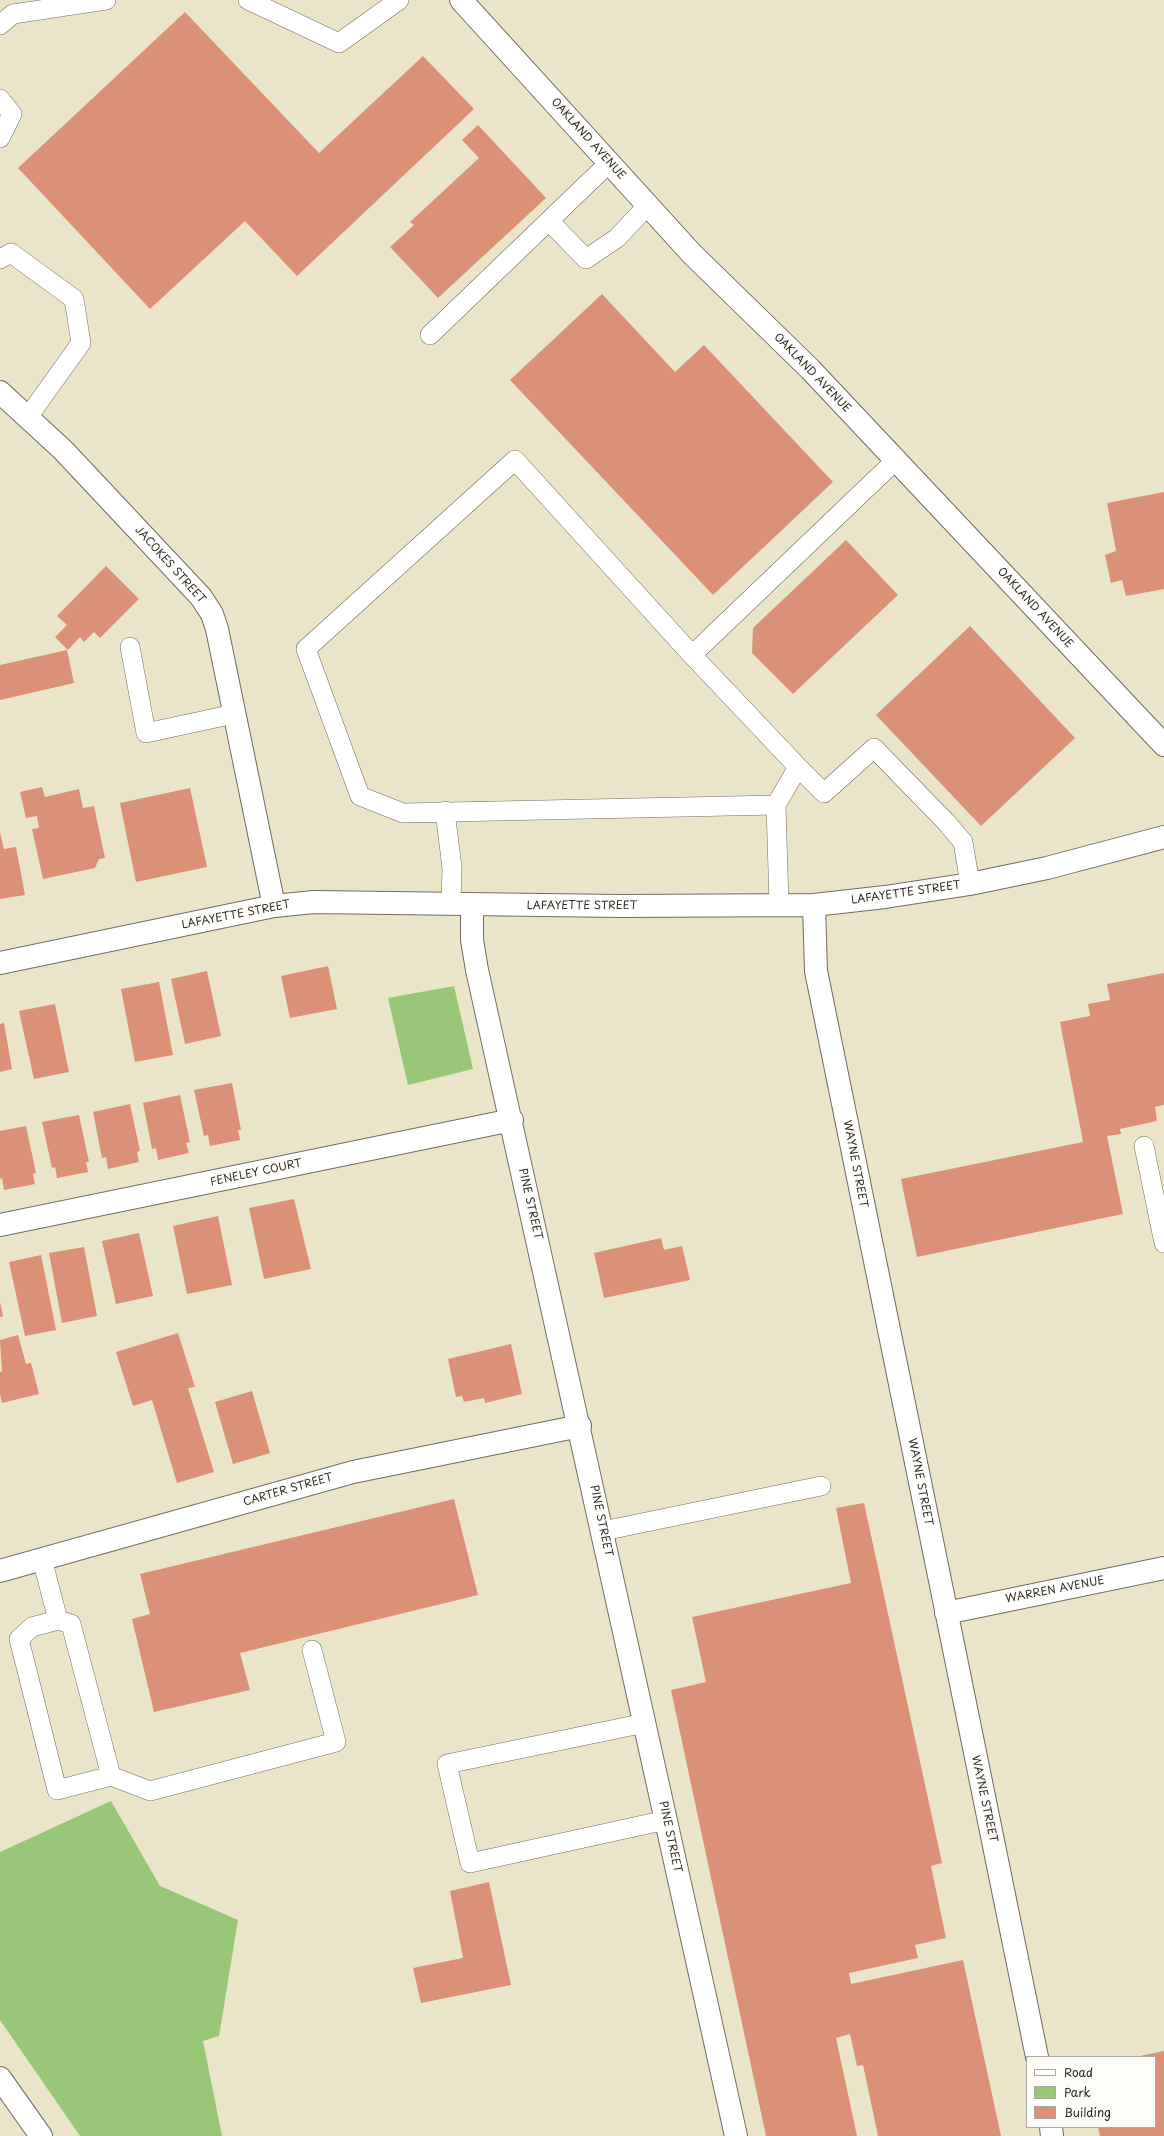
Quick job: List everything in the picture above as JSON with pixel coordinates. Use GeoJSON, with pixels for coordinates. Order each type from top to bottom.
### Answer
{"type":"FeatureCollection","features":[{"type":"Feature","properties":{"kind":"street","name":"OAKLAND AVENUE"},"geometry":{"type":"LineString","coordinates":[[461,0],[610,162],[692,254],[810,369],[1164,745]]}},
{"type":"Feature","properties":{"kind":"street","name":"JACOKES STREET"},"geometry":{"type":"LineString","coordinates":[[0,392],[63,450],[201,597],[212,614],[217,629],[274,906]]}},
{"type":"Feature","properties":{"kind":"street","name":"LAFAYETTE STREET"},"geometry":{"type":"LineString","coordinates":[[0,963],[274,906],[314,902],[472,905],[814,905],[886,897],[970,884],[1047,868],[1164,837]]}},
{"type":"Feature","properties":{"kind":"street","name":"PINE STREET"},"geometry":{"type":"LineString","coordinates":[[472,905],[472,940],[477,970],[580,1426],[736,2136]]}},
{"type":"Feature","properties":{"kind":"street","name":"WAYNE STREET"},"geometry":{"type":"LineString","coordinates":[[814,905],[816,971],[1036,2056]]}},
{"type":"Feature","properties":{"kind":"street","name":"FENELEY COURT"},"geometry":{"type":"LineString","coordinates":[[0,1225],[512,1120]]}},
{"type":"Feature","properties":{"kind":"street","name":"CARTER STREET"},"geometry":{"type":"LineString","coordinates":[[0,1571],[353,1472],[580,1426]]}},
{"type":"Feature","properties":{"kind":"street","name":"WARREN AVENUE"},"geometry":{"type":"LineString","coordinates":[[946,1613],[1164,1568]]}},
{"type":"Feature","properties":{"kind":"street"},"geometry":{"type":"LineString","coordinates":[[0,2078],[41,2136]]}},
{"type":"Feature","properties":{"kind":"lane"},"geometry":{"type":"LineString","coordinates":[[0,25],[13,14],[106,0]]}},
{"type":"Feature","properties":{"kind":"lane"},"geometry":{"type":"LineString","coordinates":[[248,0],[339,44],[399,0]]}},
{"type":"Feature","properties":{"kind":"lane"},"geometry":{"type":"LineString","coordinates":[[0,98],[12,114],[0,138]]}},
{"type":"Feature","properties":{"kind":"lane"},"geometry":{"type":"LineString","coordinates":[[430,335],[610,162]]}},
{"type":"Feature","properties":{"kind":"lane"},"geometry":{"type":"LineString","coordinates":[[549,221],[586,258],[617,238],[648,205]]}},
{"type":"Feature","properties":{"kind":"lane"},"geometry":{"type":"LineString","coordinates":[[0,259],[11,253],[74,299],[81,343],[28,417]]}},
{"type":"Feature","properties":{"kind":"lane"},"geometry":{"type":"LineString","coordinates":[[776,805],[403,813],[360,796],[306,649],[514,460],[692,655],[824,793],[874,748],[946,822],[962,842],[970,884]]}},
{"type":"Feature","properties":{"kind":"lane"},"geometry":{"type":"LineString","coordinates":[[692,655],[896,460]]}},
{"type":"Feature","properties":{"kind":"lane"},"geometry":{"type":"LineString","coordinates":[[130,647],[146,733],[234,714]]}},
{"type":"Feature","properties":{"kind":"lane"},"geometry":{"type":"LineString","coordinates":[[779,905],[776,805],[798,767]]}},
{"type":"Feature","properties":{"kind":"lane"},"geometry":{"type":"LineString","coordinates":[[445,811],[452,868],[451,904]]}},
{"type":"Feature","properties":{"kind":"lane"},"geometry":{"type":"LineString","coordinates":[[1144,1146],[1164,1243]]}},
{"type":"Feature","properties":{"kind":"lane"},"geometry":{"type":"LineString","coordinates":[[603,1531],[821,1486]]}},
{"type":"Feature","properties":{"kind":"lane"},"geometry":{"type":"LineString","coordinates":[[42,1559],[58,1620]]}},
{"type":"Feature","properties":{"kind":"lane"},"geometry":{"type":"LineString","coordinates":[[111,1776],[71,1624],[58,1620],[32,1627],[19,1639],[57,1790],[111,1776],[150,1791],[336,1742],[312,1650]]}},
{"type":"Feature","properties":{"kind":"lane"},"geometry":{"type":"LineString","coordinates":[[645,1723],[447,1764],[470,1863],[666,1820]]}},
{"type":"Feature","properties":{"kind":"green space"},"geometry":{"type":"Polygon","coordinates":[[[454,986],[473,1069],[408,1085],[388,998],[454,986]]]}},
{"type":"Feature","properties":{"kind":"green space"},"geometry":{"type":"Polygon","coordinates":[[[111,1801],[160,1886],[238,1920],[219,2036],[203,2041],[222,2136],[80,2136],[0,2020],[0,1852],[111,1801]]]}},
{"type":"Feature","properties":{"kind":"building"},"geometry":{"type":"Polygon","coordinates":[[[185,12],[319,153],[423,56],[474,109],[297,276],[245,221],[150,309],[18,168],[185,12]]]}},
{"type":"Feature","properties":{"kind":"building"},"geometry":{"type":"Polygon","coordinates":[[[478,125],[546,198],[438,298],[390,247],[414,225],[410,222],[479,158],[462,140],[478,125]]]}},
{"type":"Feature","properties":{"kind":"building"},"geometry":{"type":"Polygon","coordinates":[[[602,294],[675,372],[704,345],[833,482],[713,595],[510,380],[602,294]]]}},
{"type":"Feature","properties":{"kind":"building"},"geometry":{"type":"Polygon","coordinates":[[[1164,492],[1164,589],[1126,596],[1122,580],[1111,583],[1105,555],[1116,551],[1107,503],[1164,492]]]}},
{"type":"Feature","properties":{"kind":"building"},"geometry":{"type":"Polygon","coordinates":[[[846,540],[898,595],[793,694],[752,653],[753,628],[846,540]]]}},
{"type":"Feature","properties":{"kind":"building"},"geometry":{"type":"Polygon","coordinates":[[[106,566],[139,599],[100,638],[94,632],[84,642],[80,637],[68,650],[55,637],[67,625],[57,616],[106,566]]]}},
{"type":"Feature","properties":{"kind":"building"},"geometry":{"type":"Polygon","coordinates":[[[970,626],[1075,738],[981,826],[876,715],[970,626]]]}},
{"type":"Feature","properties":{"kind":"building"},"geometry":{"type":"Polygon","coordinates":[[[67,650],[74,683],[0,700],[0,665],[67,650]]]}},
{"type":"Feature","properties":{"kind":"building"},"geometry":{"type":"Polygon","coordinates":[[[42,787],[45,797],[79,789],[83,808],[94,806],[105,858],[99,859],[95,868],[43,879],[32,829],[39,828],[37,816],[26,818],[20,792],[42,787]]]}},
{"type":"Feature","properties":{"kind":"building"},"geometry":{"type":"Polygon","coordinates":[[[190,788],[207,867],[136,882],[120,803],[190,788]]]}},
{"type":"Feature","properties":{"kind":"building"},"geometry":{"type":"Polygon","coordinates":[[[0,832],[4,849],[16,847],[25,895],[0,899],[0,832]]]}},
{"type":"Feature","properties":{"kind":"building"},"geometry":{"type":"Polygon","coordinates":[[[328,966],[337,1009],[290,1018],[281,976],[328,966]]]}},
{"type":"Feature","properties":{"kind":"building"},"geometry":{"type":"Polygon","coordinates":[[[207,971],[221,1036],[185,1044],[171,979],[207,971]]]}},
{"type":"Feature","properties":{"kind":"building"},"geometry":{"type":"Polygon","coordinates":[[[1164,973],[1164,1105],[1155,1107],[1157,1121],[1120,1129],[1121,1134],[1107,1136],[1123,1214],[917,1257],[901,1179],[1083,1142],[1060,1022],[1090,1016],[1088,1004],[1110,1000],[1107,984],[1164,973]]]}},
{"type":"Feature","properties":{"kind":"building"},"geometry":{"type":"Polygon","coordinates":[[[159,982],[173,1055],[135,1062],[121,989],[159,982]]]}},
{"type":"Feature","properties":{"kind":"building"},"geometry":{"type":"Polygon","coordinates":[[[55,1004],[69,1072],[34,1079],[19,1011],[55,1004]]]}},
{"type":"Feature","properties":{"kind":"building"},"geometry":{"type":"Polygon","coordinates":[[[4,1023],[12,1069],[0,1072],[0,1024],[4,1023]]]}},
{"type":"Feature","properties":{"kind":"building"},"geometry":{"type":"Polygon","coordinates":[[[232,1083],[241,1130],[238,1130],[240,1140],[210,1146],[208,1135],[204,1136],[194,1090],[232,1083]]]}},
{"type":"Feature","properties":{"kind":"building"},"geometry":{"type":"Polygon","coordinates":[[[180,1095],[190,1142],[186,1143],[189,1153],[158,1160],[156,1148],[152,1149],[143,1103],[180,1095]]]}},
{"type":"Feature","properties":{"kind":"building"},"geometry":{"type":"Polygon","coordinates":[[[130,1104],[140,1151],[137,1152],[139,1162],[108,1169],[106,1157],[102,1158],[93,1112],[130,1104]]]}},
{"type":"Feature","properties":{"kind":"building"},"geometry":{"type":"Polygon","coordinates":[[[79,1115],[89,1162],[86,1162],[88,1172],[57,1178],[55,1167],[52,1168],[42,1122],[79,1115]]]}},
{"type":"Feature","properties":{"kind":"building"},"geometry":{"type":"Polygon","coordinates":[[[26,1126],[36,1173],[33,1174],[35,1184],[4,1190],[2,1178],[0,1179],[0,1131],[26,1126]]]}},
{"type":"Feature","properties":{"kind":"building"},"geometry":{"type":"Polygon","coordinates":[[[294,1199],[311,1269],[264,1279],[249,1208],[294,1199]]]}},
{"type":"Feature","properties":{"kind":"building"},"geometry":{"type":"Polygon","coordinates":[[[218,1216],[232,1285],[187,1294],[173,1226],[218,1216]]]}},
{"type":"Feature","properties":{"kind":"building"},"geometry":{"type":"Polygon","coordinates":[[[139,1233],[153,1296],[116,1304],[102,1241],[139,1233]]]}},
{"type":"Feature","properties":{"kind":"building"},"geometry":{"type":"Polygon","coordinates":[[[661,1238],[664,1250],[682,1246],[690,1280],[604,1298],[594,1253],[661,1238]]]}},
{"type":"Feature","properties":{"kind":"building"},"geometry":{"type":"Polygon","coordinates":[[[84,1247],[97,1316],[62,1323],[49,1253],[84,1247]]]}},
{"type":"Feature","properties":{"kind":"building"},"geometry":{"type":"Polygon","coordinates":[[[41,1255],[56,1330],[25,1336],[9,1262],[41,1255]]]}},
{"type":"Feature","properties":{"kind":"building"},"geometry":{"type":"Polygon","coordinates":[[[0,1302],[3,1316],[0,1317],[0,1302]]]}},
{"type":"Feature","properties":{"kind":"building"},"geometry":{"type":"Polygon","coordinates":[[[178,1333],[195,1387],[188,1388],[214,1472],[177,1483],[152,1400],[133,1406],[116,1352],[178,1333]]]}},
{"type":"Feature","properties":{"kind":"building"},"geometry":{"type":"Polygon","coordinates":[[[18,1335],[26,1364],[31,1363],[39,1394],[2,1403],[0,1394],[0,1372],[2,1372],[0,1340],[18,1335]]]}},
{"type":"Feature","properties":{"kind":"building"},"geometry":{"type":"Polygon","coordinates":[[[511,1344],[522,1394],[485,1403],[484,1398],[464,1402],[462,1396],[456,1397],[448,1359],[511,1344]]]}},
{"type":"Feature","properties":{"kind":"building"},"geometry":{"type":"Polygon","coordinates":[[[252,1391],[270,1453],[233,1464],[215,1402],[252,1391]]]}},
{"type":"Feature","properties":{"kind":"building"},"geometry":{"type":"Polygon","coordinates":[[[454,1499],[478,1595],[240,1653],[250,1690],[154,1712],[132,1619],[150,1614],[140,1574],[454,1499]]]}},
{"type":"Feature","properties":{"kind":"building"},"geometry":{"type":"Polygon","coordinates":[[[864,1503],[942,1863],[931,1866],[946,1938],[915,1945],[918,1958],[849,1973],[851,1984],[963,1960],[1001,2136],[878,2136],[863,2065],[857,2066],[850,2034],[836,2038],[857,2136],[766,2136],[671,1690],[706,1682],[692,1617],[851,1583],[836,1508],[864,1503]]]}},
{"type":"Feature","properties":{"kind":"building"},"geometry":{"type":"Polygon","coordinates":[[[489,1882],[511,1985],[421,2003],[413,1968],[463,1958],[450,1891],[489,1882]]]}},
{"type":"Feature","properties":{"kind":"building"},"geometry":{"type":"Polygon","coordinates":[[[1164,2051],[1164,2136],[1100,2136],[1098,2128],[1156,2128],[1156,2056],[1140,2056],[1164,2051]]]}}]}
